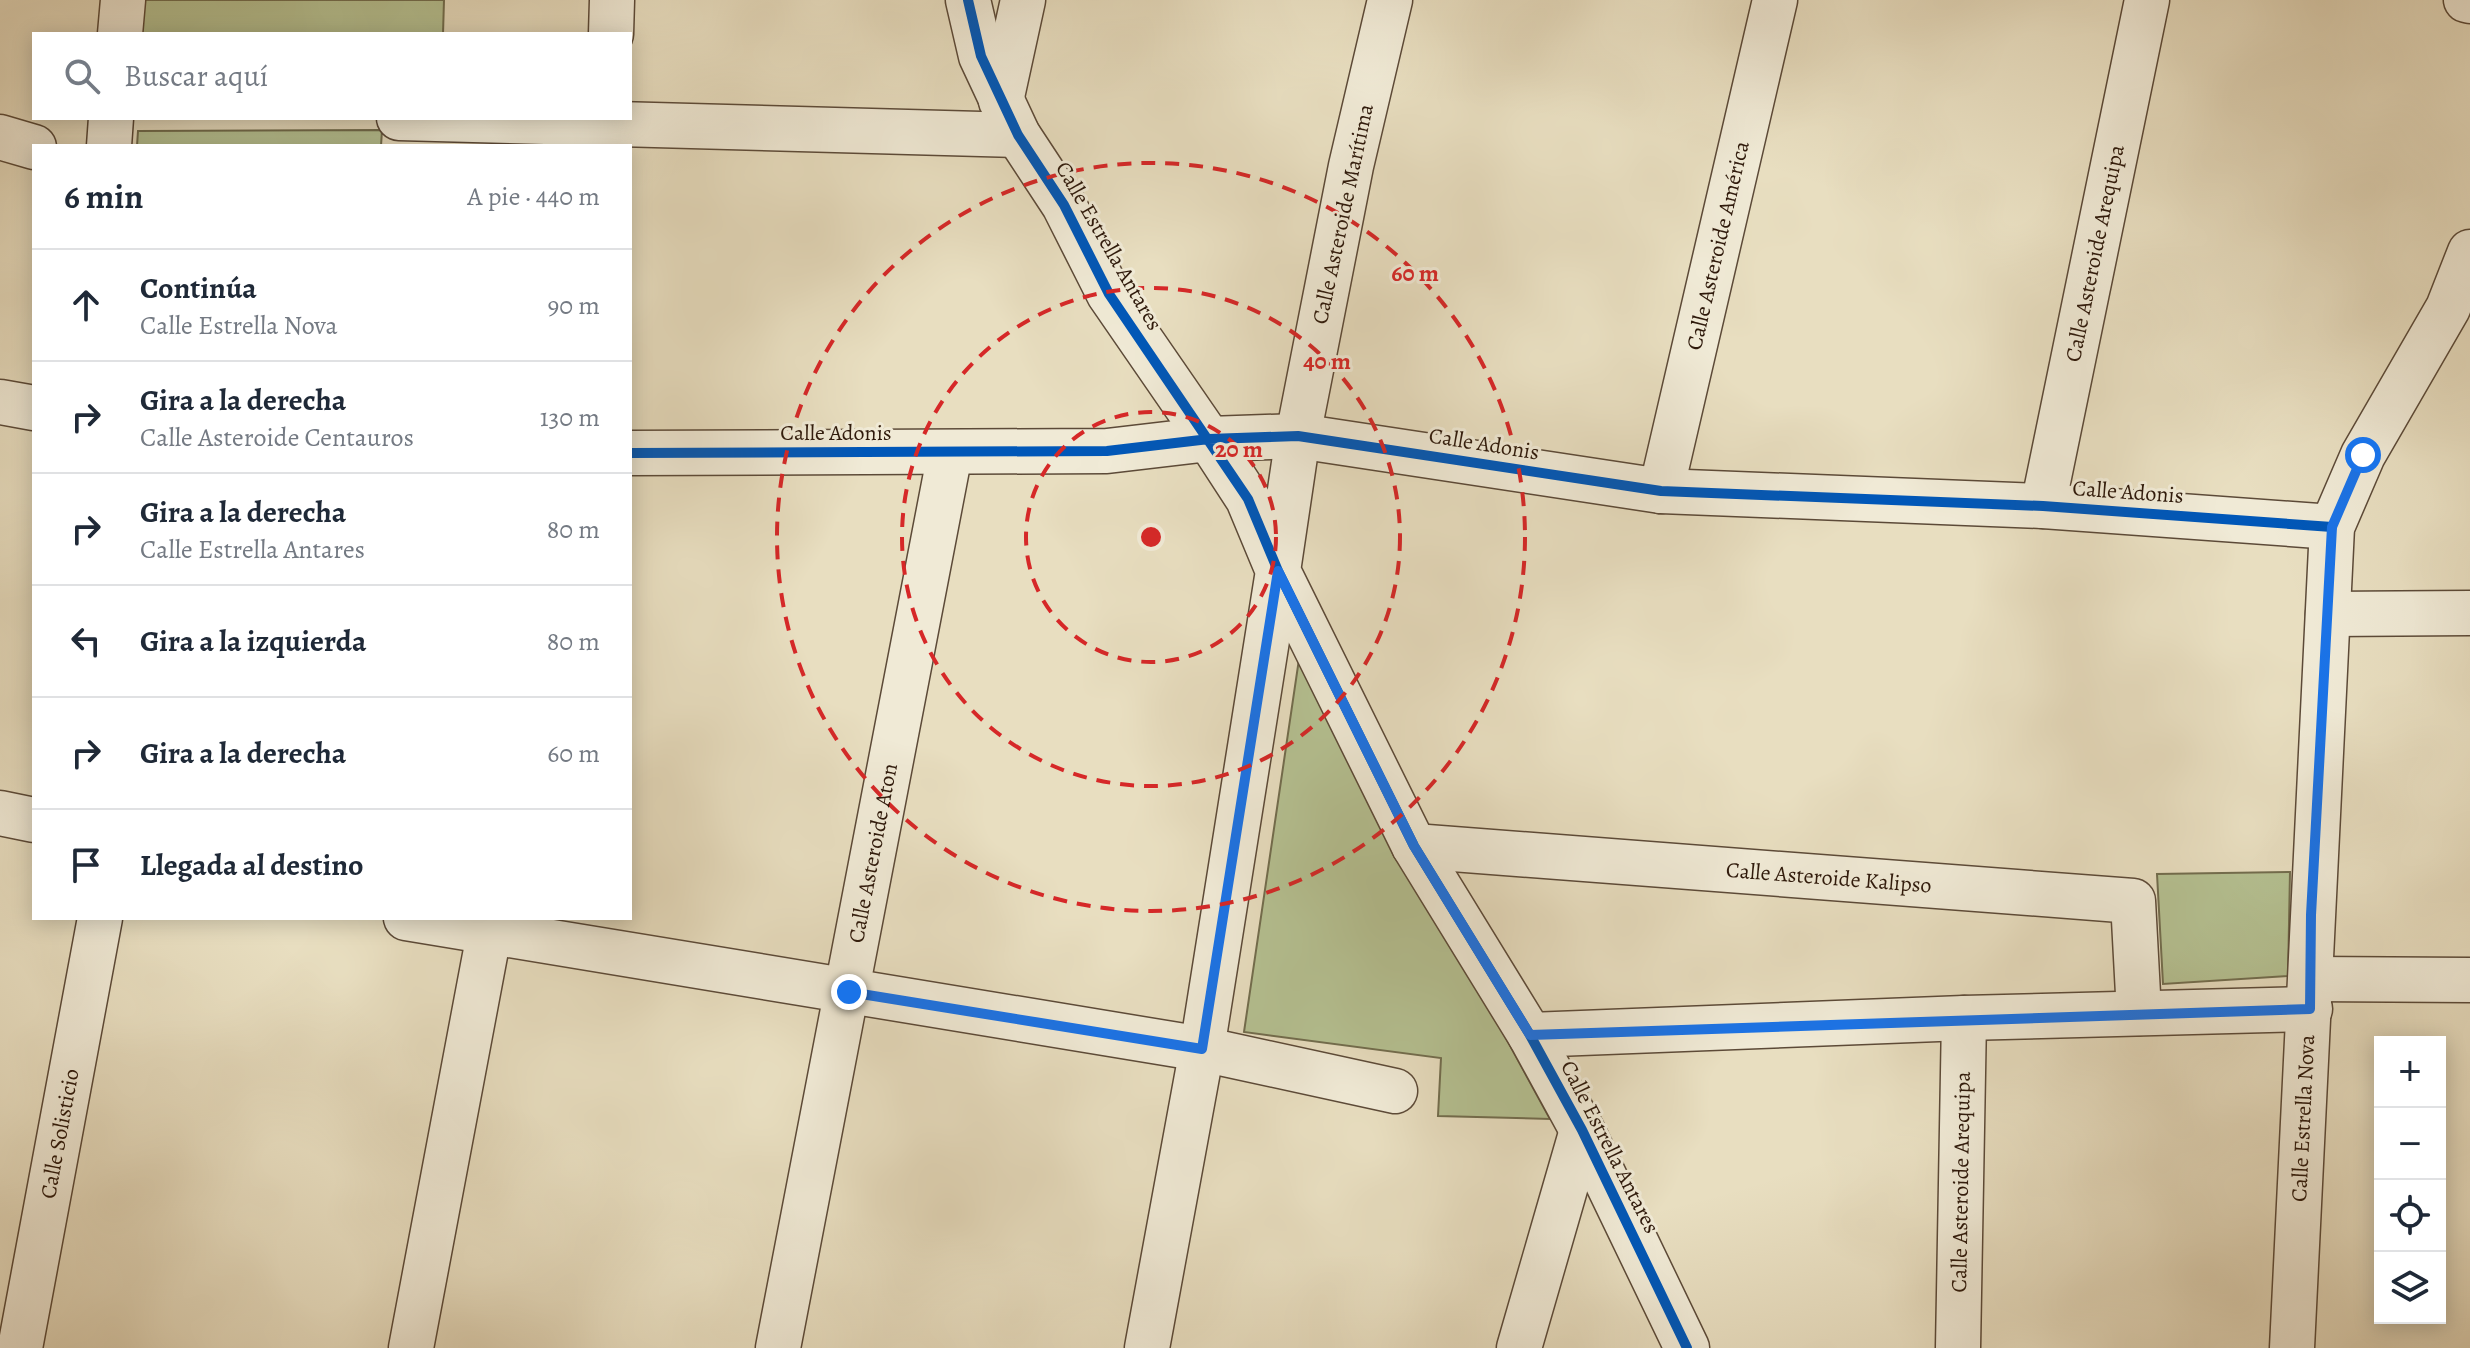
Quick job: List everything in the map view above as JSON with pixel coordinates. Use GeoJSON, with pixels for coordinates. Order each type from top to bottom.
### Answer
{"type":"FeatureCollection","features":[{"type":"Feature","properties":{"kind":"street"},"geometry":{"type":"LineString","coordinates":[[120,32],[123,0]]}},
{"type":"Feature","properties":{"kind":"street"},"geometry":{"type":"LineString","coordinates":[[611,32],[612,0]]}},
{"type":"Feature","properties":{"kind":"street","name":"Calle Estrella Antares"},"geometry":{"type":"LineString","coordinates":[[968,0],[981,56],[1010,118],[1064,205],[1109,294],[1248,499],[1278,571],[1414,846],[1530,1035],[1582,1130],[1687,1348]]}},
{"type":"Feature","properties":{"kind":"street"},"geometry":{"type":"LineString","coordinates":[[437,120],[607,129],[1010,118],[1023,0]]}},
{"type":"Feature","properties":{"kind":"street","name":"Calle Asteroide Marítima"},"geometry":{"type":"LineString","coordinates":[[1147,1348],[1202,1049],[1298,436],[1351,166],[1390,0]]}},
{"type":"Feature","properties":{"kind":"street","name":"Calle Asteroide América"},"geometry":{"type":"LineString","coordinates":[[1661,491],[1775,0]]}},
{"type":"Feature","properties":{"kind":"street","name":"Calle Asteroide Arequipa"},"geometry":{"type":"LineString","coordinates":[[2043,506],[2147,0]]}},
{"type":"Feature","properties":{"kind":"street"},"geometry":{"type":"LineString","coordinates":[[109,144],[111,120]]}},
{"type":"Feature","properties":{"kind":"street"},"geometry":{"type":"LineString","coordinates":[[0,137],[32,146]]}},
{"type":"Feature","properties":{"kind":"street","name":"Calle Estrella Nova"},"geometry":{"type":"LineString","coordinates":[[2292,1348],[2332,527],[2363,455],[2448,308],[2470,252]]}},
{"type":"Feature","properties":{"kind":"street"},"geometry":{"type":"LineString","coordinates":[[0,402],[32,408]]}},
{"type":"Feature","properties":{"kind":"street","name":"Calle Adonis"},"geometry":{"type":"LineString","coordinates":[[632,453],[1107,451],[1209,439],[1298,436],[1661,491],[2043,506],[2332,527]]}},
{"type":"Feature","properties":{"kind":"street","name":"Calle Asteroide Aton"},"geometry":{"type":"LineString","coordinates":[[778,1348],[849,992],[950,453]]}},
{"type":"Feature","properties":{"kind":"street"},"geometry":{"type":"LineString","coordinates":[[2328,614],[2470,613]]}},
{"type":"Feature","properties":{"kind":"street"},"geometry":{"type":"LineString","coordinates":[[0,813],[32,820]]}},
{"type":"Feature","properties":{"kind":"street","name":"Calle Asteroide Kalipso"},"geometry":{"type":"LineString","coordinates":[[1414,846],[2133,901],[2139,1013]]}},
{"type":"Feature","properties":{"kind":"street","name":"Calle Solisticio"},"geometry":{"type":"LineString","coordinates":[[20,1348],[100,920]]}},
{"type":"Feature","properties":{"kind":"street"},"geometry":{"type":"LineString","coordinates":[[427,920],[491,926],[849,992],[1202,1049],[1395,1091]]}},
{"type":"Feature","properties":{"kind":"street"},"geometry":{"type":"LineString","coordinates":[[411,1348],[491,926]]}},
{"type":"Feature","properties":{"kind":"street"},"geometry":{"type":"LineString","coordinates":[[1530,1035],[2139,1013],[2470,980]]}},
{"type":"Feature","properties":{"kind":"street","name":"Calle Asteroide Arequipa"},"geometry":{"type":"LineString","coordinates":[[1958,1348],[1964,1018]]}},
{"type":"Feature","properties":{"kind":"street"},"geometry":{"type":"LineString","coordinates":[[1519,1348],[1582,1130]]}},
{"type":"Feature","properties":{"kind":"green space"},"geometry":{"type":"Polygon","coordinates":[[[144,0],[444,0],[443,32],[140,32],[144,0]]]}},
{"type":"Feature","properties":{"kind":"green space"},"geometry":{"type":"Polygon","coordinates":[[[382,130],[381,144],[137,144],[138,131],[382,130]]]}},
{"type":"Feature","properties":{"kind":"green space"},"geometry":{"type":"Polygon","coordinates":[[[1299,659],[1550,1119],[1438,1116],[1441,1058],[1244,1032],[1299,659]]]}},
{"type":"Feature","properties":{"kind":"green space"},"geometry":{"type":"Polygon","coordinates":[[[2290,872],[2288,976],[2163,984],[2157,874],[2290,872]]]}},
{"type":"Feature","properties":{"kind":"cycle path"},"geometry":{"type":"LineString","coordinates":[[968,0],[981,56],[1018,135],[1064,205],[1109,294],[1248,499],[1278,571],[1414,846],[1530,1035],[1582,1130],[1687,1348]]}},
{"type":"Feature","properties":{"kind":"cycle path"},"geometry":{"type":"LineString","coordinates":[[632,453],[1107,451],[1209,439],[1298,436],[1661,491],[2043,506],[2332,527]]}},
{"type":"Feature","properties":{"kind":"route"},"geometry":{"type":"LineString","coordinates":[[849,992],[1202,1049],[1278,571],[1414,846],[1530,1035],[1964,1018],[2310,1009],[2311,915],[2332,527],[2363,455]]}}]}
